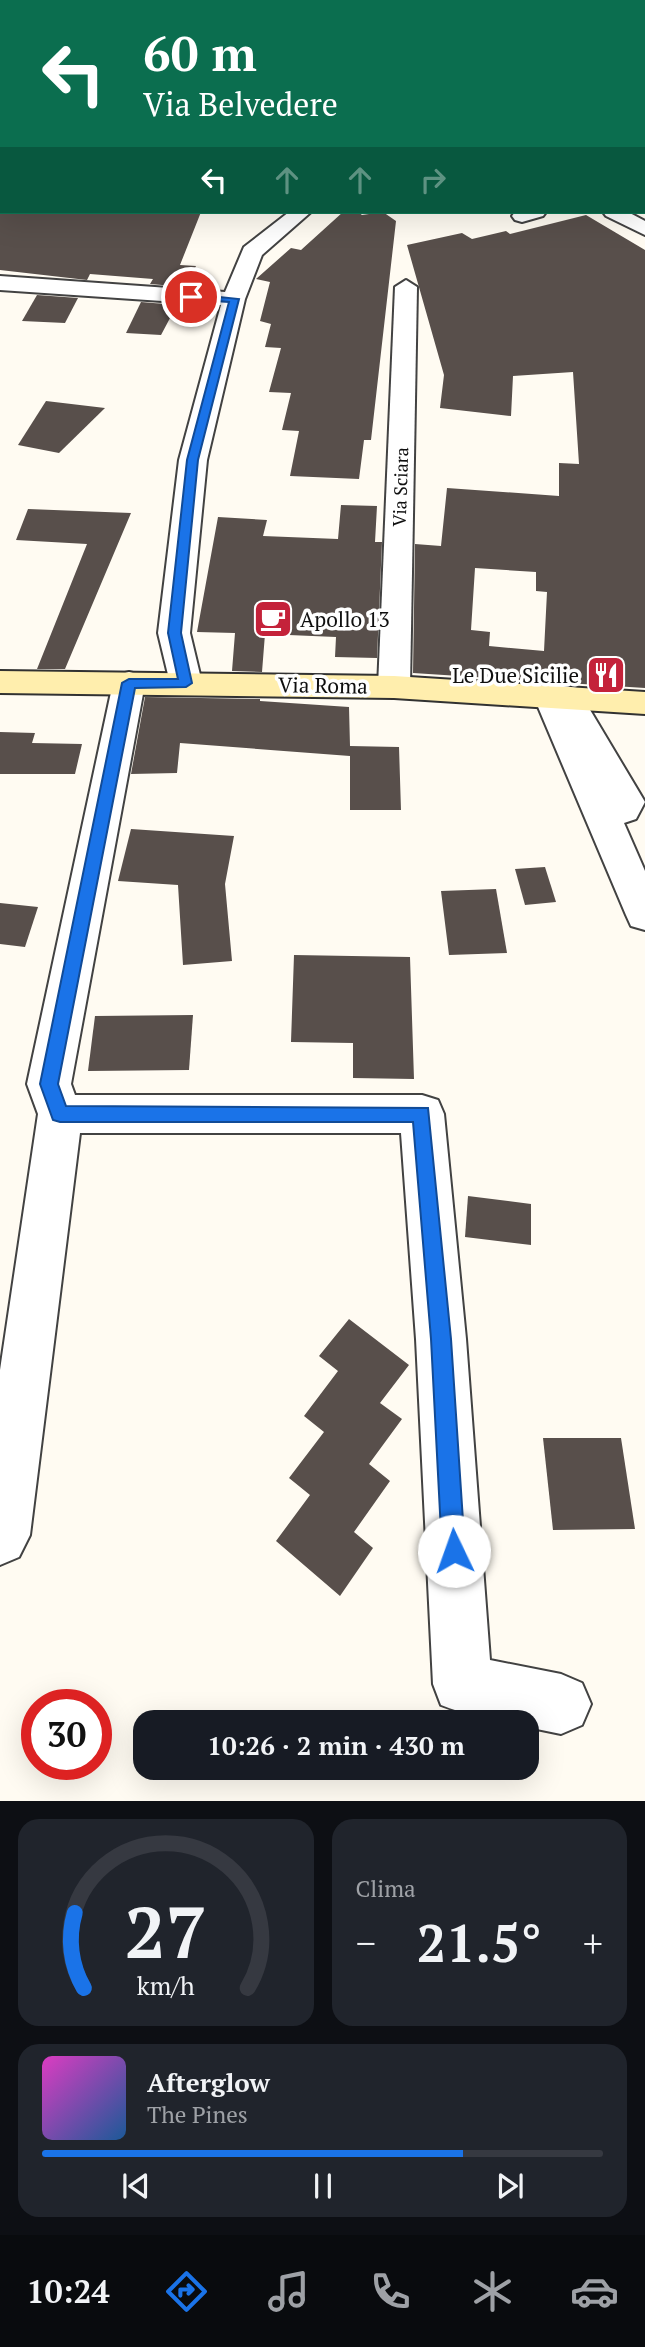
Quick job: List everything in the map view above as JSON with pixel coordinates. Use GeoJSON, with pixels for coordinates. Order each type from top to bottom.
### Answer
{"type":"FeatureCollection","features":[{"type":"Feature","properties":{"kind":"main road","name":"Via Roma"},"geometry":{"type":"LineString","coordinates":[[0,682],[394,687],[645,703]]}},
{"type":"Feature","properties":{"kind":"street"},"geometry":{"type":"LineString","coordinates":[[186,683],[174,633],[193,460],[234,299],[252,252],[299,214]]}},
{"type":"Feature","properties":{"kind":"street"},"geometry":{"type":"LineString","coordinates":[[617,214],[645,229]]}},
{"type":"Feature","properties":{"kind":"street"},"geometry":{"type":"LineString","coordinates":[[0,283],[234,299]]}},
{"type":"Feature","properties":{"kind":"street","name":"Via Sciara"},"geometry":{"type":"LineString","coordinates":[[394,687],[405,287]]}},
{"type":"Feature","properties":{"kind":"street"},"geometry":{"type":"LineString","coordinates":[[0,1538],[3,1535],[60,1114],[49,1084],[129,683]]}},
{"type":"Feature","properties":{"kind":"street"},"geometry":{"type":"LineString","coordinates":[[557,696],[627,802],[624,810],[603,817],[645,915]]}},
{"type":"Feature","properties":{"kind":"street"},"geometry":{"type":"LineString","coordinates":[[60,1114],[422,1114],[441,1339],[462,1684],[561,1704]]}},
{"type":"Feature","properties":{"kind":"building"},"geometry":{"type":"Polygon","coordinates":[[[0,214],[200,214],[180,265],[196,266],[186,287],[150,284],[153,279],[90,274],[87,280],[0,270],[0,214]]]}},
{"type":"Feature","properties":{"kind":"building"},"geometry":{"type":"Polygon","coordinates":[[[341,214],[386,214],[396,221],[371,440],[364,440],[359,479],[290,476],[299,431],[282,430],[291,393],[269,392],[281,348],[265,347],[271,324],[260,321],[270,282],[256,279],[291,248],[301,250],[341,214]]]}},
{"type":"Feature","properties":{"kind":"building"},"geometry":{"type":"Polygon","coordinates":[[[586,215],[645,250],[645,688],[413,673],[415,544],[441,546],[447,488],[559,496],[559,463],[579,464],[573,372],[513,376],[511,416],[440,408],[444,375],[407,245],[462,233],[472,239],[506,231],[510,234],[586,215]],[[475,568],[471,630],[490,632],[489,646],[544,651],[547,592],[536,591],[536,572],[475,568]]]}},
{"type":"Feature","properties":{"kind":"building"},"geometry":{"type":"Polygon","coordinates":[[[37,295],[78,298],[65,323],[22,321],[37,295]]]}},
{"type":"Feature","properties":{"kind":"building"},"geometry":{"type":"Polygon","coordinates":[[[141,302],[177,305],[161,335],[126,333],[141,302]]]}},
{"type":"Feature","properties":{"kind":"building"},"geometry":{"type":"Polygon","coordinates":[[[46,401],[105,408],[59,453],[18,445],[46,401]]]}},
{"type":"Feature","properties":{"kind":"building"},"geometry":{"type":"Polygon","coordinates":[[[341,505],[377,506],[375,542],[382,542],[377,658],[335,657],[336,637],[265,634],[262,672],[232,671],[235,633],[197,632],[218,517],[267,520],[263,536],[338,539],[341,505]]]}},
{"type":"Feature","properties":{"kind":"building"},"geometry":{"type":"Polygon","coordinates":[[[28,509],[131,513],[65,669],[37,669],[87,544],[16,540],[28,509]]]}},
{"type":"Feature","properties":{"kind":"building"},"geometry":{"type":"Polygon","coordinates":[[[145,697],[260,699],[349,707],[350,746],[399,747],[401,810],[350,810],[350,756],[180,743],[177,773],[131,774],[145,697]]]}},
{"type":"Feature","properties":{"kind":"building"},"geometry":{"type":"Polygon","coordinates":[[[0,732],[35,733],[32,743],[82,744],[75,774],[0,774],[0,732]]]}},
{"type":"Feature","properties":{"kind":"building"},"geometry":{"type":"Polygon","coordinates":[[[131,829],[234,836],[225,884],[232,961],[183,965],[178,885],[118,881],[131,829]]]}},
{"type":"Feature","properties":{"kind":"building"},"geometry":{"type":"Polygon","coordinates":[[[545,867],[556,902],[525,905],[515,869],[545,867]]]}},
{"type":"Feature","properties":{"kind":"building"},"geometry":{"type":"Polygon","coordinates":[[[496,889],[507,953],[449,955],[441,891],[496,889]]]}},
{"type":"Feature","properties":{"kind":"building"},"geometry":{"type":"Polygon","coordinates":[[[0,903],[38,907],[25,947],[0,944],[0,903]]]}},
{"type":"Feature","properties":{"kind":"building"},"geometry":{"type":"Polygon","coordinates":[[[294,955],[410,957],[414,1079],[353,1078],[353,1043],[291,1042],[294,955]]]}},
{"type":"Feature","properties":{"kind":"building"},"geometry":{"type":"Polygon","coordinates":[[[193,1015],[189,1070],[88,1071],[95,1016],[193,1015]]]}},
{"type":"Feature","properties":{"kind":"building"},"geometry":{"type":"Polygon","coordinates":[[[468,1196],[531,1204],[531,1245],[465,1237],[468,1196]]]}},
{"type":"Feature","properties":{"kind":"building"},"geometry":{"type":"Polygon","coordinates":[[[349,1319],[409,1365],[380,1403],[402,1419],[369,1464],[390,1481],[354,1532],[373,1548],[340,1596],[276,1541],[310,1495],[289,1478],[324,1432],[304,1416],[338,1371],[319,1356],[349,1319]]]}},
{"type":"Feature","properties":{"kind":"building"},"geometry":{"type":"Polygon","coordinates":[[[543,1438],[621,1438],[635,1529],[553,1530],[543,1438]]]}},
{"type":"Feature","properties":{"kind":"place","name":"Apollo 13"},"geometry":{"type":"Point","coordinates":[273,619]}},
{"type":"Feature","properties":{"kind":"place","name":"Le Due Sicilie"},"geometry":{"type":"Point","coordinates":[606,675]}},
{"type":"Feature","properties":{"kind":"route"},"geometry":{"type":"LineString","coordinates":[[191,297],[234,299],[193,460],[174,633],[186,683],[129,683],[49,1084],[60,1114],[422,1114],[441,1339],[454,1551]]}}]}
